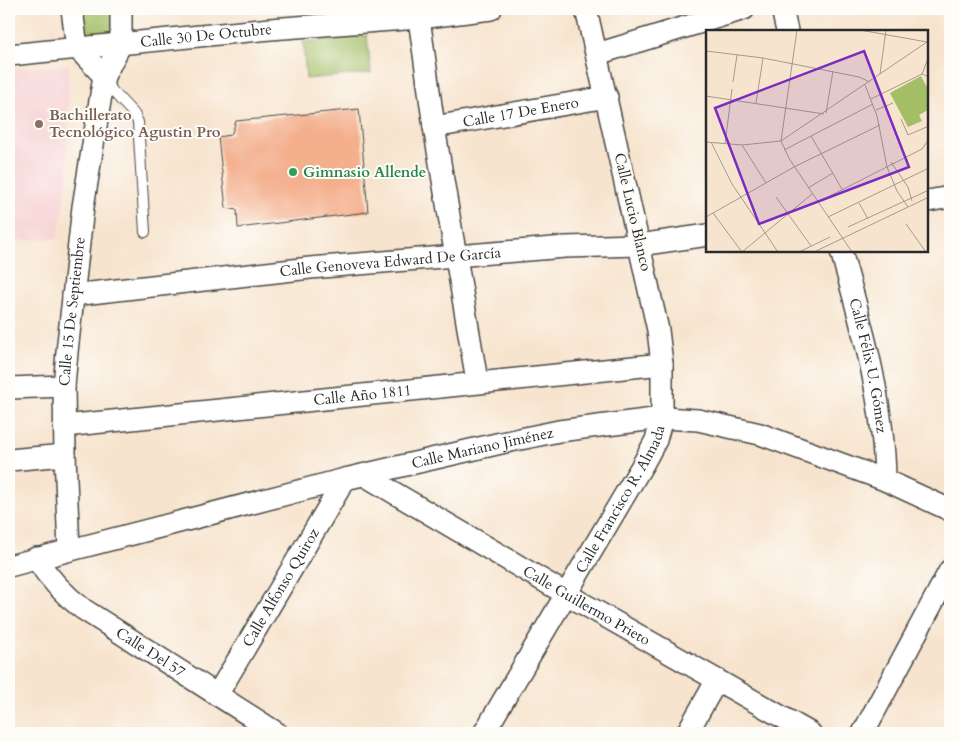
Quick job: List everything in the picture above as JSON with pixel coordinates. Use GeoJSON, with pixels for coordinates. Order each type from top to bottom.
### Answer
{"type":"FeatureCollection","features":[{"type":"Feature","properties":{"kind":"street"},"geometry":{"type":"LineString","coordinates":[[72,9],[77,48],[104,79]]}},
{"type":"Feature","properties":{"kind":"street","name":"Calle 15 De Septiembre"},"geometry":{"type":"LineString","coordinates":[[69,550],[64,455],[64,386],[83,207],[104,79],[121,44],[121,9]]}},
{"type":"Feature","properties":{"kind":"street","name":"Calle 30 De Octubre"},"geometry":{"type":"LineString","coordinates":[[9,55],[270,29],[419,18],[491,9]]}},
{"type":"Feature","properties":{"kind":"street","name":"Calle Lucio Blanco"},"geometry":{"type":"LineString","coordinates":[[586,9],[639,245],[652,294],[662,364],[662,418]]}},
{"type":"Feature","properties":{"kind":"street"},"geometry":{"type":"LineString","coordinates":[[597,54],[744,9]]}},
{"type":"Feature","properties":{"kind":"street"},"geometry":{"type":"LineString","coordinates":[[782,9],[786,30]]}},
{"type":"Feature","properties":{"kind":"street"},"geometry":{"type":"LineString","coordinates":[[419,18],[434,127],[478,381]]}},
{"type":"Feature","properties":{"kind":"street","name":"Calle 17 De Enero"},"geometry":{"type":"LineString","coordinates":[[434,127],[607,97]]}},
{"type":"Feature","properties":{"kind":"street"},"geometry":{"type":"LineString","coordinates":[[929,201],[950,197]]}},
{"type":"Feature","properties":{"kind":"street","name":"Calle Genoveva Edward De García"},"geometry":{"type":"LineString","coordinates":[[73,295],[310,268],[565,247],[639,245],[706,235]]}},
{"type":"Feature","properties":{"kind":"street","name":"Calle Félix U. Gómez"},"geometry":{"type":"LineString","coordinates":[[842,252],[866,341],[880,414],[884,444],[885,480]]}},
{"type":"Feature","properties":{"kind":"street","name":"Calle Año 1811"},"geometry":{"type":"LineString","coordinates":[[64,426],[478,381],[662,364]]}},
{"type":"Feature","properties":{"kind":"street"},"geometry":{"type":"LineString","coordinates":[[9,388],[64,386]]}},
{"type":"Feature","properties":{"kind":"street","name":"Calle Mariano Jiménez"},"geometry":{"type":"LineString","coordinates":[[9,566],[354,477],[559,432],[662,418],[698,420],[744,430],[885,480],[950,510]]}},
{"type":"Feature","properties":{"kind":"street","name":"Calle Francisco R. Almada"},"geometry":{"type":"LineString","coordinates":[[484,733],[656,440],[662,418]]}},
{"type":"Feature","properties":{"kind":"street"},"geometry":{"type":"LineString","coordinates":[[9,460],[64,455]]}},
{"type":"Feature","properties":{"kind":"street","name":"Calle Guillermo Prieto"},"geometry":{"type":"LineString","coordinates":[[354,477],[566,594],[810,733]]}},
{"type":"Feature","properties":{"kind":"street","name":"Calle Alfonso Quiroz"},"geometry":{"type":"LineString","coordinates":[[217,695],[354,477]]}},
{"type":"Feature","properties":{"kind":"street","name":"Calle Del 57"},"geometry":{"type":"LineString","coordinates":[[36,558],[49,578],[66,596],[277,733]]}},
{"type":"Feature","properties":{"kind":"street"},"geometry":{"type":"LineString","coordinates":[[863,733],[950,570]]}},
{"type":"Feature","properties":{"kind":"street"},"geometry":{"type":"LineString","coordinates":[[687,733],[717,680]]}},
{"type":"Feature","properties":{"kind":"lane"},"geometry":{"type":"LineString","coordinates":[[104,79],[134,114],[138,122],[145,232]]}},
{"type":"Feature","properties":{"kind":"shaded area","name":"Bachillerato Tecnológico Agustin Pro"},"geometry":{"type":"Polygon","coordinates":[[[69,65],[68,178],[58,238],[9,241],[9,69],[69,65]]]}},
{"type":"Feature","properties":{"kind":"green space"},"geometry":{"type":"Polygon","coordinates":[[[82,9],[112,9],[116,40],[84,41],[82,9]]]}},
{"type":"Feature","properties":{"kind":"green space"},"geometry":{"type":"Polygon","coordinates":[[[367,35],[371,73],[306,79],[303,42],[367,35]]]}},
{"type":"Feature","properties":{"kind":"building","name":"Gimnasio Allende"},"geometry":{"type":"Polygon","coordinates":[[[359,109],[368,212],[238,228],[237,210],[226,208],[218,137],[231,135],[236,121],[359,109]]]}},
{"type":"Feature","properties":{"kind":"place","name":"Bachillerato Tecnológico Agustin Pro"},"geometry":{"type":"Point","coordinates":[39,124]}},
{"type":"Feature","properties":{"kind":"place","name":"Gimnasio Allende"},"geometry":{"type":"Point","coordinates":[293,172]}}]}
